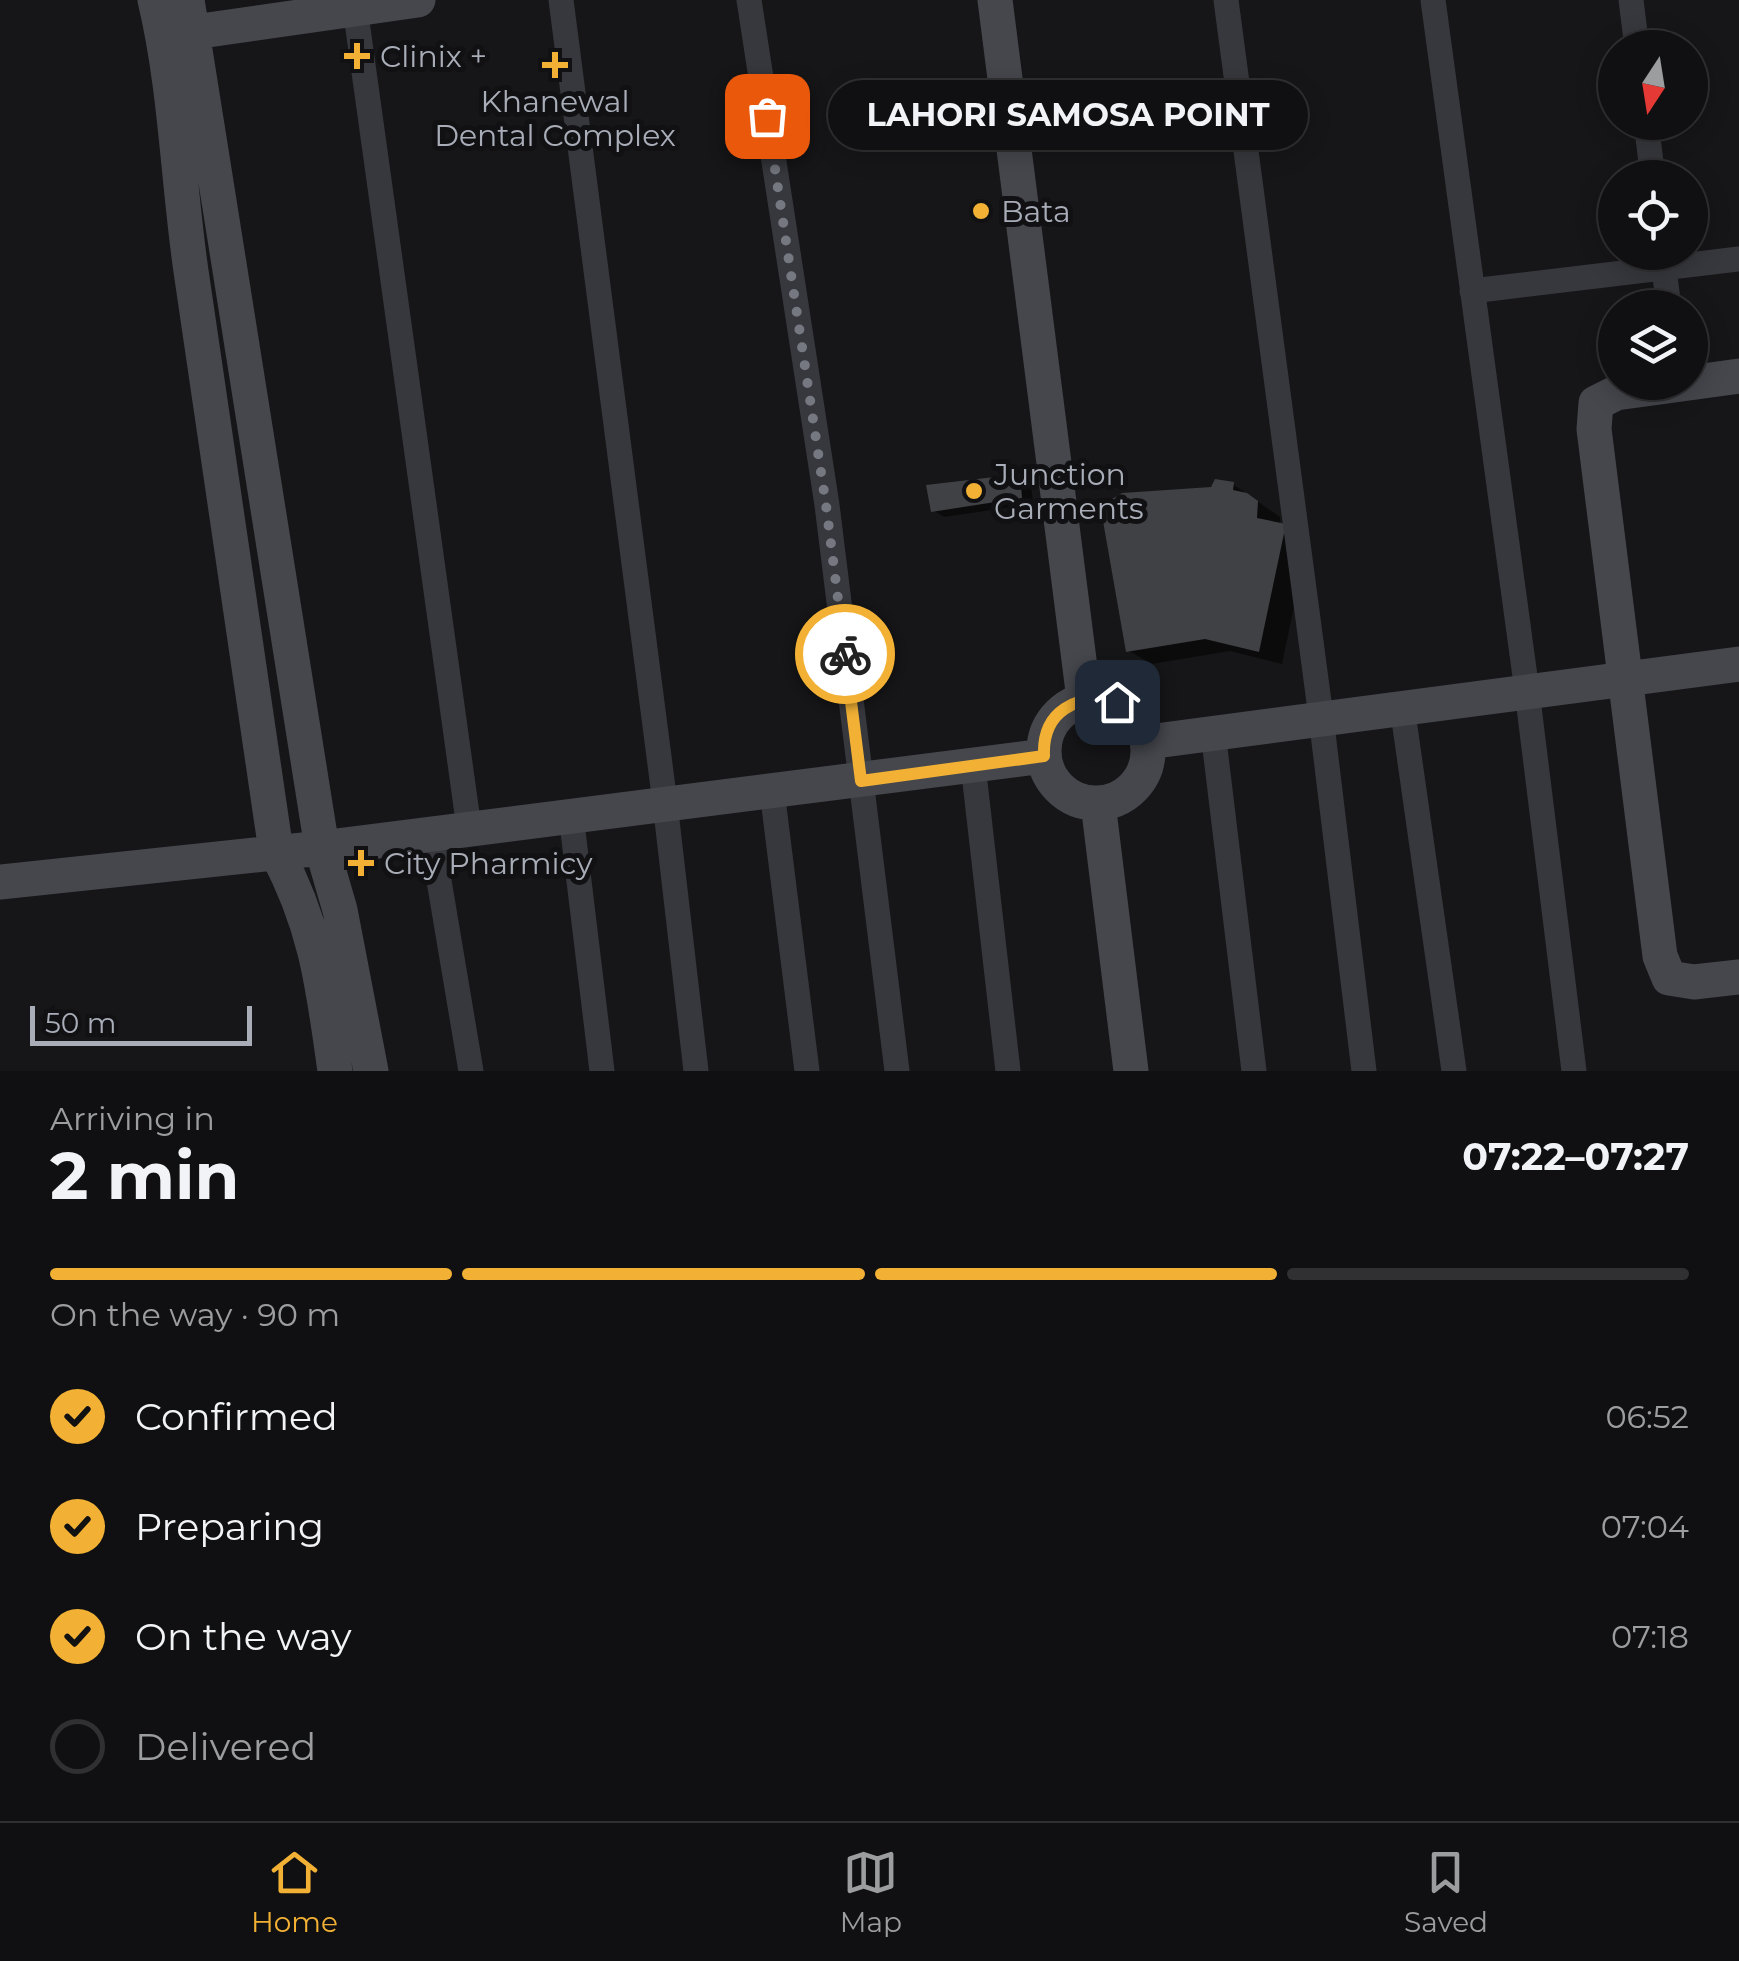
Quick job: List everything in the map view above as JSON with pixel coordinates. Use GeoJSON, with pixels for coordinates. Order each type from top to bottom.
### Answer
{"type":"FeatureCollection","features":[{"type":"Feature","properties":{"kind":"street"},"geometry":{"type":"LineString","coordinates":[[155,0],[210,411],[276,851],[300,896],[319,959],[335,1071]]}},
{"type":"Feature","properties":{"kind":"street"},"geometry":{"type":"LineString","coordinates":[[370,1071],[340,910],[322,848],[190,16],[418,0]]}},
{"type":"Feature","properties":{"kind":"street"},"geometry":{"type":"LineString","coordinates":[[562,0],[696,1071]]}},
{"type":"Feature","properties":{"kind":"street"},"geometry":{"type":"LineString","coordinates":[[749,0],[826,505],[897,1071]]}},
{"type":"Feature","properties":{"kind":"street"},"geometry":{"type":"LineString","coordinates":[[994,0],[1084,700]]}},
{"type":"Feature","properties":{"kind":"street"},"geometry":{"type":"LineString","coordinates":[[1226,0],[1364,1071]]}},
{"type":"Feature","properties":{"kind":"street"},"geometry":{"type":"LineString","coordinates":[[1433,0],[1574,1071]]}},
{"type":"Feature","properties":{"kind":"street"},"geometry":{"type":"LineString","coordinates":[[1632,0],[1635,30]]}},
{"type":"Feature","properties":{"kind":"street"},"geometry":{"type":"LineString","coordinates":[[355,4],[470,828]]}},
{"type":"Feature","properties":{"kind":"street"},"geometry":{"type":"LineString","coordinates":[[1708,259],[1739,259]]}},
{"type":"Feature","properties":{"kind":"street"},"geometry":{"type":"LineString","coordinates":[[1472,291],[1601,270]]}},
{"type":"Feature","properties":{"kind":"street"},"geometry":{"type":"LineString","coordinates":[[1708,380],[1739,376]]}},
{"type":"Feature","properties":{"kind":"street"},"geometry":{"type":"LineString","coordinates":[[1602,400],[1596,403],[1594,430],[1660,956],[1669,978],[1694,982],[1739,976]]}},
{"type":"Feature","properties":{"kind":"street"},"geometry":{"type":"LineString","coordinates":[[1148,742],[1739,664]]}},
{"type":"Feature","properties":{"kind":"street"},"geometry":{"type":"LineString","coordinates":[[1084,700],[1117,702],[1142,725],[1148,742],[1148,760],[1142,777],[1130,791],[1098,804],[1064,793],[1052,780],[1044,756],[1047,732],[1055,717],[1084,700]]}},
{"type":"Feature","properties":{"kind":"street"},"geometry":{"type":"LineString","coordinates":[[1402,706],[1454,1071]]}},
{"type":"Feature","properties":{"kind":"street"},"geometry":{"type":"LineString","coordinates":[[1213,732],[1254,1071]]}},
{"type":"Feature","properties":{"kind":"street"},"geometry":{"type":"LineString","coordinates":[[0,882],[322,848],[1044,756]]}},
{"type":"Feature","properties":{"kind":"street"},"geometry":{"type":"LineString","coordinates":[[973,766],[1008,1071]]}},
{"type":"Feature","properties":{"kind":"street"},"geometry":{"type":"LineString","coordinates":[[772,791],[807,1071]]}},
{"type":"Feature","properties":{"kind":"street"},"geometry":{"type":"LineString","coordinates":[[1098,804],[1131,1071]]}},
{"type":"Feature","properties":{"kind":"street"},"geometry":{"type":"LineString","coordinates":[[572,815],[602,1071]]}},
{"type":"Feature","properties":{"kind":"street"},"geometry":{"type":"LineString","coordinates":[[432,832],[470,1071]]}},
{"type":"Feature","properties":{"kind":"building","name":"Junction Garments"},"geometry":{"type":"Polygon","coordinates":[[[1020,474],[1022,498],[931,512],[926,485],[1020,474]]]}},
{"type":"Feature","properties":{"kind":"building"},"geometry":{"type":"Polygon","coordinates":[[[1215,479],[1234,482],[1233,490],[1258,501],[1257,518],[1286,524],[1259,652],[1205,639],[1126,652],[1103,521],[1107,502],[1122,493],[1211,487],[1215,479]]]}},
{"type":"Feature","properties":{"kind":"way so far"},"geometry":{"type":"LineString","coordinates":[[767,116],[845,654]]}},
{"type":"Feature","properties":{"kind":"place","name":"Clinix +"},"geometry":{"type":"Point","coordinates":[357,56]}},
{"type":"Feature","properties":{"kind":"place","name":"Khanewal Dental Complex"},"geometry":{"type":"Point","coordinates":[555,65]}},
{"type":"Feature","properties":{"kind":"place","name":"LAHORI SAMOSA POINT"},"geometry":{"type":"Point","coordinates":[767,116]}},
{"type":"Feature","properties":{"kind":"place","name":"Bata"},"geometry":{"type":"Point","coordinates":[981,211]}},
{"type":"Feature","properties":{"kind":"place","name":"Junction Garments"},"geometry":{"type":"Point","coordinates":[974,491]}},
{"type":"Feature","properties":{"kind":"place","name":"City Pharmicy"},"geometry":{"type":"Point","coordinates":[361,863]}},
{"type":"Feature","properties":{"kind":"route"},"geometry":{"type":"LineString","coordinates":[[845,654],[861,781],[1044,756],[1047,732],[1055,717],[1068,706],[1100,698],[1117,702]]}}]}
